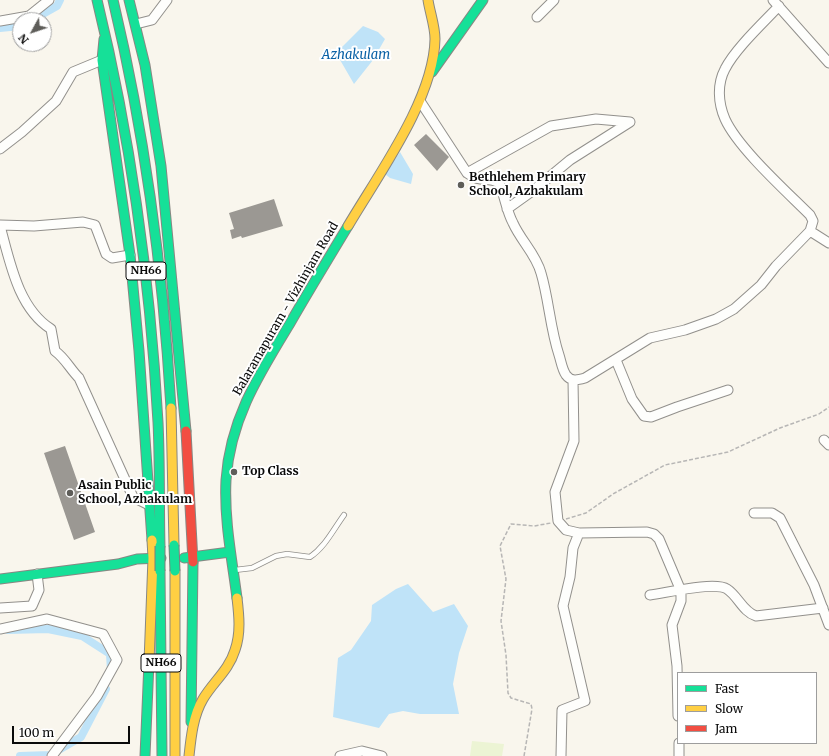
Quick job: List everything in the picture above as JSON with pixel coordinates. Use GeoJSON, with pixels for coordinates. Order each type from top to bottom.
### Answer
{"type":"FeatureCollection","features":[{"type":"Feature","properties":{"kind":"main road","name":"NH66"},"geometry":{"type":"LineString","coordinates":[[97,0],[124,114],[139,216],[150,310],[158,423],[162,756]]}},
{"type":"Feature","properties":{"kind":"main road","name":"NH66"},"geometry":{"type":"LineString","coordinates":[[112,0],[137,111],[153,214],[164,308],[172,421],[175,571],[175,756]]}},
{"type":"Feature","properties":{"kind":"main road"},"geometry":{"type":"LineString","coordinates":[[130,0],[149,95],[167,221],[185,404],[192,558],[191,735]]}},
{"type":"Feature","properties":{"kind":"main road","name":"Balaramapuram - Vizhinjam Road"},"geometry":{"type":"LineString","coordinates":[[189,756],[191,735],[195,718],[204,699],[232,660],[237,646],[239,633],[226,517],[225,485],[230,447],[242,411],[261,371],[403,133],[420,101],[430,75],[435,38],[428,0]]}},
{"type":"Feature","properties":{"kind":"main road"},"geometry":{"type":"LineString","coordinates":[[430,75],[483,0]]}},
{"type":"Feature","properties":{"kind":"main road"},"geometry":{"type":"LineString","coordinates":[[104,29],[102,60],[130,255],[139,351],[153,558],[145,756]]}},
{"type":"Feature","properties":{"kind":"main road"},"geometry":{"type":"LineString","coordinates":[[0,579],[118,564],[137,559],[192,558],[230,552]]}},
{"type":"Feature","properties":{"kind":"street"},"geometry":{"type":"LineString","coordinates":[[0,22],[29,16],[49,0]]}},
{"type":"Feature","properties":{"kind":"street"},"geometry":{"type":"LineString","coordinates":[[136,24],[152,20],[167,0]]}},
{"type":"Feature","properties":{"kind":"street"},"geometry":{"type":"LineString","coordinates":[[537,17],[554,0]]}},
{"type":"Feature","properties":{"kind":"street"},"geometry":{"type":"LineString","coordinates":[[420,101],[467,173],[474,179],[484,181],[494,180],[498,182],[512,222],[520,238],[531,250],[541,272],[553,337],[566,376],[573,380],[585,378],[650,338],[685,330],[716,319],[734,309],[761,285],[780,261],[810,231],[813,221],[810,215],[762,166],[734,134],[725,120],[721,107],[719,86],[725,68],[776,3],[829,62]]}},
{"type":"Feature","properties":{"kind":"street"},"geometry":{"type":"LineString","coordinates":[[0,149],[22,132],[56,101],[73,72],[102,60]]}},
{"type":"Feature","properties":{"kind":"street"},"geometry":{"type":"LineString","coordinates":[[467,173],[551,126],[596,119],[630,122],[570,160],[535,189],[507,209]]}},
{"type":"Feature","properties":{"kind":"street"},"geometry":{"type":"LineString","coordinates":[[130,255],[112,258],[106,254],[95,225],[90,223],[83,222],[34,226],[0,226],[20,291],[33,314],[51,329],[55,351],[63,356],[70,369],[79,378],[133,497],[149,505]]}},
{"type":"Feature","properties":{"kind":"street"},"geometry":{"type":"LineString","coordinates":[[810,231],[829,243]]}},
{"type":"Feature","properties":{"kind":"street"},"geometry":{"type":"LineString","coordinates":[[616,360],[632,399],[644,416],[651,417],[728,390]]}},
{"type":"Feature","properties":{"kind":"street"},"geometry":{"type":"LineString","coordinates":[[573,380],[574,441],[555,492],[558,521],[566,530],[579,533],[647,532],[654,534],[659,539],[681,591],[681,601],[672,625],[677,672]]}},
{"type":"Feature","properties":{"kind":"street"},"geometry":{"type":"LineString","coordinates":[[754,513],[772,513],[780,518],[810,578],[829,625]]}},
{"type":"Feature","properties":{"kind":"street"},"geometry":{"type":"LineString","coordinates":[[561,756],[562,710],[585,701],[563,606],[570,577],[573,548],[579,533]]}},
{"type":"Feature","properties":{"kind":"street"},"geometry":{"type":"LineString","coordinates":[[0,608],[32,606],[39,590],[37,574]]}},
{"type":"Feature","properties":{"kind":"street"},"geometry":{"type":"LineString","coordinates":[[650,595],[681,591],[698,586],[720,586],[726,588],[750,614],[756,616],[823,608]]}},
{"type":"Feature","properties":{"kind":"street"},"geometry":{"type":"LineString","coordinates":[[0,629],[47,619],[103,634],[117,660],[96,696],[52,756]]}},
{"type":"Feature","properties":{"kind":"street"},"geometry":{"type":"LineString","coordinates":[[679,744],[679,756]]}},
{"type":"Feature","properties":{"kind":"street"},"geometry":{"type":"LineString","coordinates":[[340,756],[362,751],[382,756]]}},
{"type":"Feature","properties":{"kind":"lane"},"geometry":{"type":"LineString","coordinates":[[233,571],[252,568],[287,554],[310,558],[324,546],[332,530],[344,515]]}},
{"type":"Feature","properties":{"kind":"path"},"geometry":{"type":"LineString","coordinates":[[524,756],[532,709],[531,704],[511,698],[508,693],[506,654],[501,621],[506,579],[500,546],[512,524],[534,526],[586,513],[613,494],[665,465],[728,452],[780,428],[819,414],[829,407]]}},
{"type":"Feature","properties":{"kind":"green space"},"geometry":{"type":"Polygon","coordinates":[[[472,741],[504,744],[502,756],[470,756],[472,741]]]}},
{"type":"Feature","properties":{"kind":"water","name":"Azhakulam"},"geometry":{"type":"Polygon","coordinates":[[[363,26],[378,32],[385,39],[373,60],[354,84],[336,53],[363,26]]]}},
{"type":"Feature","properties":{"kind":"water"},"geometry":{"type":"Polygon","coordinates":[[[400,152],[413,174],[411,184],[390,178],[385,174],[400,152]]]}},
{"type":"Feature","properties":{"kind":"water"},"geometry":{"type":"Polygon","coordinates":[[[408,584],[433,612],[454,604],[468,626],[459,653],[453,684],[459,714],[420,714],[403,711],[389,714],[379,728],[333,717],[338,658],[351,650],[371,621],[372,605],[396,589],[408,584]]]}},
{"type":"Feature","properties":{"kind":"building"},"geometry":{"type":"Polygon","coordinates":[[[426,134],[449,157],[437,171],[414,145],[426,134]]]}},
{"type":"Feature","properties":{"kind":"building"},"geometry":{"type":"Polygon","coordinates":[[[274,199],[283,226],[242,238],[241,236],[232,239],[230,230],[234,229],[229,213],[274,199]]]}},
{"type":"Feature","properties":{"kind":"building","name":"Asain Public School, Azhakulam"},"geometry":{"type":"Polygon","coordinates":[[[65,446],[95,532],[74,540],[44,453],[65,446]]]}},
{"type":"Feature","properties":{"kind":"waterway"},"geometry":{"type":"LineString","coordinates":[[46,12],[57,6],[60,0]]}},
{"type":"Feature","properties":{"kind":"waterway"},"geometry":{"type":"LineString","coordinates":[[0,28],[12,27]]}},
{"type":"Feature","properties":{"kind":"waterway"},"geometry":{"type":"LineString","coordinates":[[8,630],[48,629],[82,636],[110,654],[111,671]]}},
{"type":"Feature","properties":{"kind":"waterway"},"geometry":{"type":"LineString","coordinates":[[20,756],[50,755],[81,737],[106,689]]}},
{"type":"Feature","properties":{"kind":"traffic: fast"},"geometry":{"type":"LineString","coordinates":[[97,0],[120,104],[144,262],[150,315],[158,422],[160,546]]}},
{"type":"Feature","properties":{"kind":"traffic: fast"},"geometry":{"type":"LineString","coordinates":[[113,0],[134,101],[151,202],[158,254],[168,356],[171,408]]}},
{"type":"Feature","properties":{"kind":"traffic: fast"},"geometry":{"type":"LineString","coordinates":[[129,0],[145,65],[161,166],[186,431]]}},
{"type":"Feature","properties":{"kind":"traffic: fast"},"geometry":{"type":"LineString","coordinates":[[432,72],[483,0]]}},
{"type":"Feature","properties":{"kind":"traffic: fast"},"geometry":{"type":"LineString","coordinates":[[104,39],[102,60],[130,255],[139,351],[152,540]]}},
{"type":"Feature","properties":{"kind":"traffic: fast"},"geometry":{"type":"LineString","coordinates":[[237,598],[226,510],[226,480],[233,438],[247,399],[256,381],[348,226]]}},
{"type":"Feature","properties":{"kind":"traffic: fast"},"geometry":{"type":"LineString","coordinates":[[174,545],[175,571]]}},
{"type":"Feature","properties":{"kind":"traffic: fast"},"geometry":{"type":"LineString","coordinates":[[160,546],[160,571]]}},
{"type":"Feature","properties":{"kind":"traffic: fast"},"geometry":{"type":"LineString","coordinates":[[184,558],[230,552]]}},
{"type":"Feature","properties":{"kind":"traffic: fast"},"geometry":{"type":"LineString","coordinates":[[0,579],[118,564],[137,559],[161,558]]}},
{"type":"Feature","properties":{"kind":"traffic: fast"},"geometry":{"type":"LineString","coordinates":[[191,722],[193,562]]}},
{"type":"Feature","properties":{"kind":"traffic: fast"},"geometry":{"type":"LineString","coordinates":[[160,571],[162,756]]}},
{"type":"Feature","properties":{"kind":"traffic: fast"},"geometry":{"type":"LineString","coordinates":[[145,756],[149,662]]}},
{"type":"Feature","properties":{"kind":"traffic: slow"},"geometry":{"type":"LineString","coordinates":[[348,226],[402,136],[415,111],[425,86],[432,62],[435,39],[428,0]]}},
{"type":"Feature","properties":{"kind":"traffic: slow"},"geometry":{"type":"LineString","coordinates":[[171,408],[174,545]]}},
{"type":"Feature","properties":{"kind":"traffic: slow"},"geometry":{"type":"LineString","coordinates":[[149,662],[153,558],[152,540]]}},
{"type":"Feature","properties":{"kind":"traffic: slow"},"geometry":{"type":"LineString","coordinates":[[175,571],[175,756]]}},
{"type":"Feature","properties":{"kind":"traffic: slow"},"geometry":{"type":"LineString","coordinates":[[189,756],[193,727],[197,712],[203,699],[229,664],[237,644],[239,631],[237,598]]}},
{"type":"Feature","properties":{"kind":"traffic: jam"},"geometry":{"type":"LineString","coordinates":[[186,431],[193,562]]}},
{"type":"Feature","properties":{"kind":"place","name":"Bethlehem Primary School, Azhakulam"},"geometry":{"type":"Point","coordinates":[461,185]}},
{"type":"Feature","properties":{"kind":"place","name":"Top Class"},"geometry":{"type":"Point","coordinates":[234,472]}},
{"type":"Feature","properties":{"kind":"place","name":"Asain Public School, Azhakulam"},"geometry":{"type":"Point","coordinates":[70,493]}}]}
